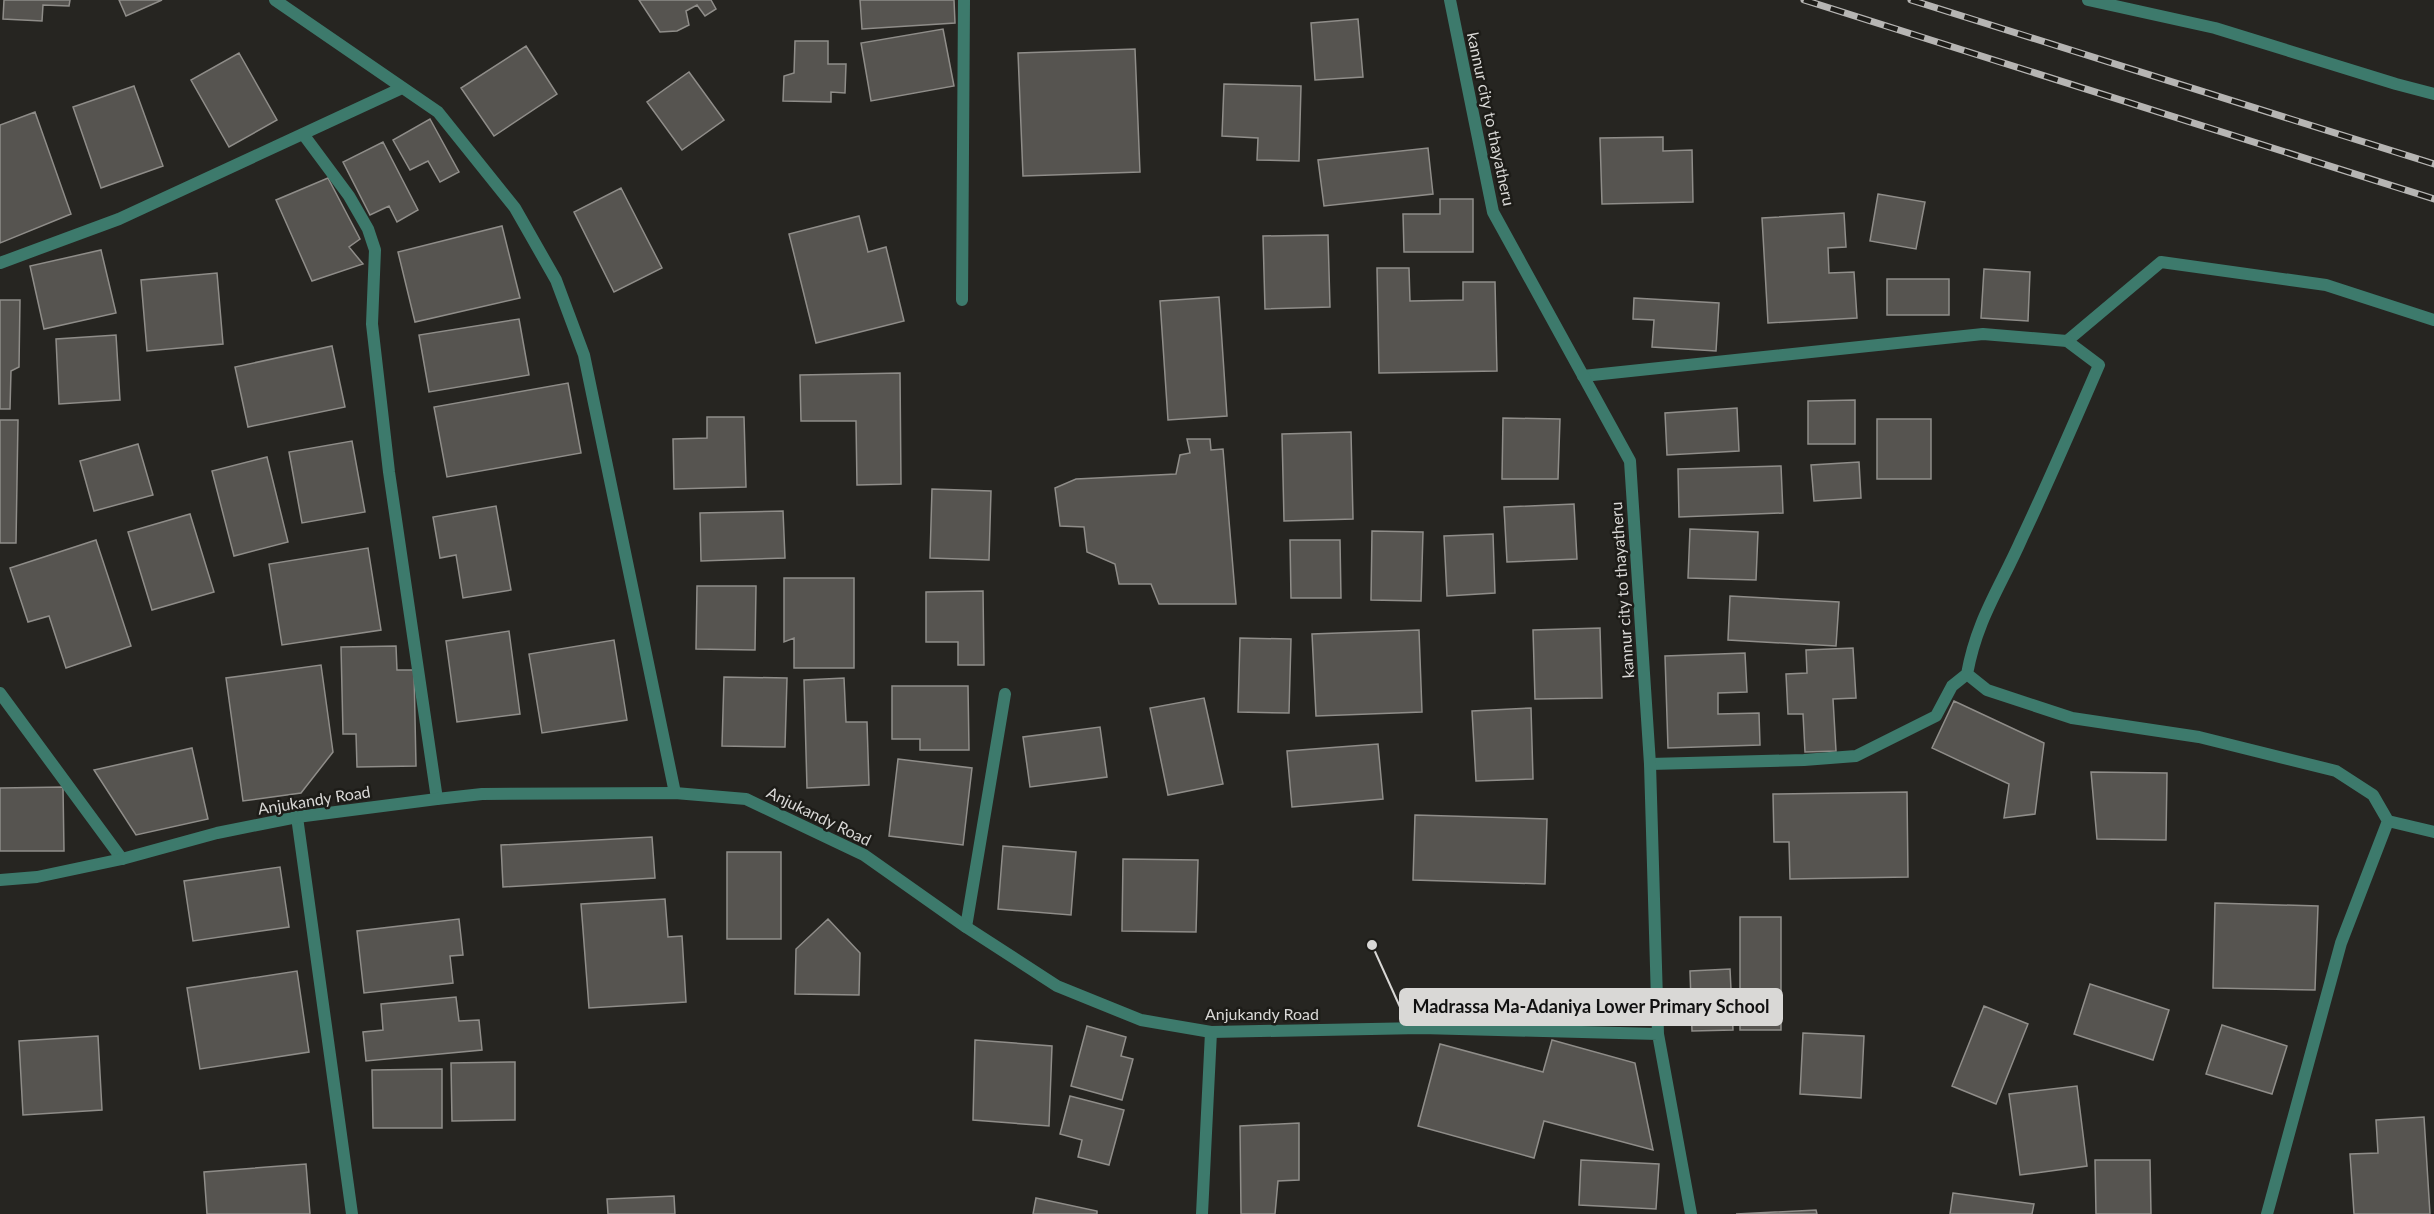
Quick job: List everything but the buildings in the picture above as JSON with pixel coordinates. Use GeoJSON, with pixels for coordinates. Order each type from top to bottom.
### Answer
{"type":"FeatureCollection","features":[{"type":"Feature","properties":{"kind":"street"},"geometry":{"type":"LineString","coordinates":[[275,0],[438,112],[515,208],[556,280],[584,355],[675,794]]}},
{"type":"Feature","properties":{"kind":"street"},"geometry":{"type":"LineString","coordinates":[[962,300],[964,0]]}},
{"type":"Feature","properties":{"kind":"street","name":"kannur city to thayatheru"},"geometry":{"type":"LineString","coordinates":[[1450,0],[1493,212],[1630,461],[1650,764],[1658,1034],[1691,1214]]}},
{"type":"Feature","properties":{"kind":"street"},"geometry":{"type":"LineString","coordinates":[[2088,0],[2215,28],[2434,94]]}},
{"type":"Feature","properties":{"kind":"street"},"geometry":{"type":"LineString","coordinates":[[0,263],[118,219],[402,88]]}},
{"type":"Feature","properties":{"kind":"street"},"geometry":{"type":"LineString","coordinates":[[303,134],[349,196],[368,229],[375,250],[372,324],[389,472],[436,799]]}},
{"type":"Feature","properties":{"kind":"street"},"geometry":{"type":"LineString","coordinates":[[2067,341],[2161,262],[2326,285],[2434,320]]}},
{"type":"Feature","properties":{"kind":"street"},"geometry":{"type":"LineString","coordinates":[[1583,376],[1983,334],[2067,341],[2099,365],[2021,541],[1989,603],[1972,646],[1968,674],[1952,686],[1936,716],[1856,756],[1804,760],[1650,764]]}},
{"type":"Feature","properties":{"kind":"street"},"geometry":{"type":"LineString","coordinates":[[1968,674],[1986,690],[2072,718],[2199,737],[2336,771],[2373,795],[2388,821],[2434,832]]}},
{"type":"Feature","properties":{"kind":"street"},"geometry":{"type":"LineString","coordinates":[[0,693],[122,859]]}},
{"type":"Feature","properties":{"kind":"street"},"geometry":{"type":"LineString","coordinates":[[966,927],[1005,694]]}},
{"type":"Feature","properties":{"kind":"street","name":"Anjukandy Road"},"geometry":{"type":"LineString","coordinates":[[0,880],[37,877],[122,859],[217,833],[297,817],[482,794],[675,794],[746,799],[864,855],[966,927],[1057,987],[1141,1020],[1211,1032],[1421,1028],[1658,1034]]}},
{"type":"Feature","properties":{"kind":"street"},"geometry":{"type":"LineString","coordinates":[[297,817],[352,1214]]}},
{"type":"Feature","properties":{"kind":"street"},"geometry":{"type":"LineString","coordinates":[[2267,1214],[2341,943],[2388,821]]}},
{"type":"Feature","properties":{"kind":"street"},"geometry":{"type":"LineString","coordinates":[[1202,1214],[1211,1032]]}},
{"type":"Feature","properties":{"kind":"railway"},"geometry":{"type":"LineString","coordinates":[[1804,0],[2434,199]]}},
{"type":"Feature","properties":{"kind":"railway"},"geometry":{"type":"LineString","coordinates":[[1911,0],[2434,164]]}},
{"type":"Feature","properties":{"kind":"place","name":"Madrassa Ma-Adaniya Lower Primary School"},"geometry":{"type":"Point","coordinates":[1372,945]}}]}
